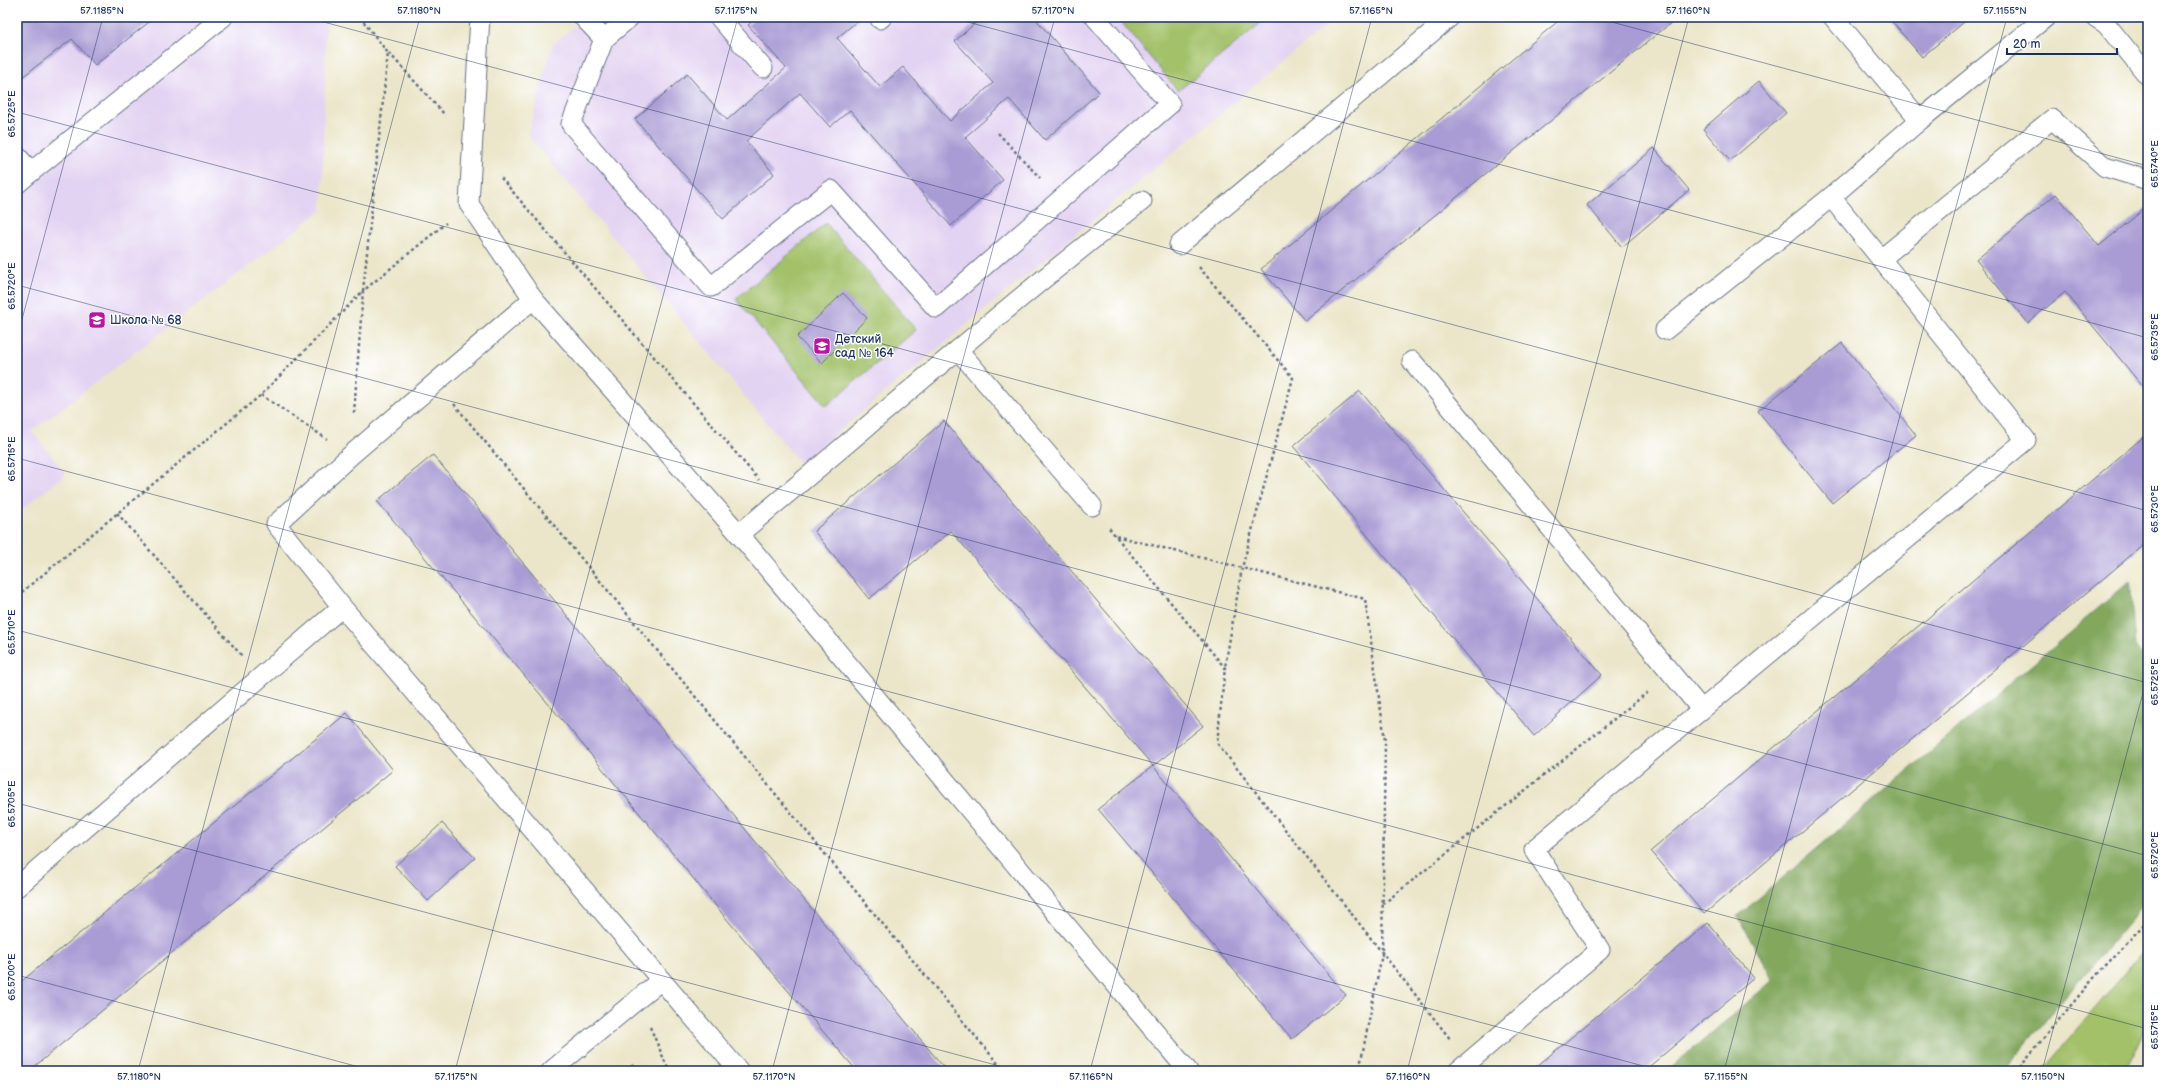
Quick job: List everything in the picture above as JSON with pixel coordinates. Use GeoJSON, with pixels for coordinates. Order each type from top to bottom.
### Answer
{"type":"FeatureCollection","features":[{"type":"Feature","properties":{"kind":"lane"},"geometry":{"type":"LineString","coordinates":[[17,156],[24,178],[224,17]]}},
{"type":"Feature","properties":{"kind":"lane"},"geometry":{"type":"LineString","coordinates":[[480,17],[469,204],[533,299],[739,534],[1188,1071]]}},
{"type":"Feature","properties":{"kind":"lane"},"geometry":{"type":"LineString","coordinates":[[583,17],[604,39]]}},
{"type":"Feature","properties":{"kind":"lane"},"geometry":{"type":"LineString","coordinates":[[630,17],[604,39],[571,124],[711,287],[831,190],[936,308],[1170,104],[1095,17]]}},
{"type":"Feature","properties":{"kind":"lane"},"geometry":{"type":"LineString","coordinates":[[719,17],[763,68]]}},
{"type":"Feature","properties":{"kind":"lane"},"geometry":{"type":"LineString","coordinates":[[1179,245],[1450,17]]}},
{"type":"Feature","properties":{"kind":"lane"},"geometry":{"type":"LineString","coordinates":[[1833,17],[1920,120]]}},
{"type":"Feature","properties":{"kind":"lane"},"geometry":{"type":"LineString","coordinates":[[1665,330],[1831,197],[1920,120],[2046,17]]}},
{"type":"Feature","properties":{"kind":"lane"},"geometry":{"type":"LineString","coordinates":[[2095,17],[2106,24],[2148,76]]}},
{"type":"Feature","properties":{"kind":"lane"},"geometry":{"type":"LineString","coordinates":[[1881,259],[2052,119],[2106,167],[2148,180]]}},
{"type":"Feature","properties":{"kind":"lane"},"geometry":{"type":"LineString","coordinates":[[1464,1066],[1600,950],[1534,849],[2026,440],[1831,197]]}},
{"type":"Feature","properties":{"kind":"lane"},"geometry":{"type":"LineString","coordinates":[[739,534],[958,350],[1093,239],[1142,201]]}},
{"type":"Feature","properties":{"kind":"lane"},"geometry":{"type":"LineString","coordinates":[[533,299],[351,455],[276,524],[342,607],[739,1071]]}},
{"type":"Feature","properties":{"kind":"lane"},"geometry":{"type":"LineString","coordinates":[[958,350],[1092,506]]}},
{"type":"Feature","properties":{"kind":"lane"},"geometry":{"type":"LineString","coordinates":[[1412,361],[1701,709]]}},
{"type":"Feature","properties":{"kind":"lane"},"geometry":{"type":"LineString","coordinates":[[17,887],[342,607]]}},
{"type":"Feature","properties":{"kind":"lane"},"geometry":{"type":"LineString","coordinates":[[551,1071],[661,980]]}},
{"type":"Feature","properties":{"kind":"path"},"geometry":{"type":"LineString","coordinates":[[360,17],[388,53],[473,146],[778,502]]}},
{"type":"Feature","properties":{"kind":"path"},"geometry":{"type":"LineString","coordinates":[[261,394],[351,455],[363,291],[388,53]]}},
{"type":"Feature","properties":{"kind":"path"},"geometry":{"type":"LineString","coordinates":[[17,596],[261,394],[363,291],[469,204]]}},
{"type":"Feature","properties":{"kind":"path"},"geometry":{"type":"LineString","coordinates":[[1179,245],[1293,378],[1242,568],[1225,668],[1217,743],[1382,954],[1464,1066]]}},
{"type":"Feature","properties":{"kind":"path"},"geometry":{"type":"LineString","coordinates":[[436,382],[1004,1071]]}},
{"type":"Feature","properties":{"kind":"path"},"geometry":{"type":"LineString","coordinates":[[1092,506],[1225,668]]}},
{"type":"Feature","properties":{"kind":"path"},"geometry":{"type":"LineString","coordinates":[[116,513],[260,677]]}},
{"type":"Feature","properties":{"kind":"path"},"geometry":{"type":"LineString","coordinates":[[1116,536],[1365,599],[1385,740],[1383,904],[1382,954],[1359,1071]]}},
{"type":"Feature","properties":{"kind":"path"},"geometry":{"type":"LineString","coordinates":[[1383,904],[1672,673]]}},
{"type":"Feature","properties":{"kind":"path"},"geometry":{"type":"LineString","coordinates":[[2016,1071],[2093,979],[2148,920]]}},
{"type":"Feature","properties":{"kind":"path"},"geometry":{"type":"LineString","coordinates":[[637,1000],[669,1071]]}},
{"type":"Feature","properties":{"kind":"shaded area","name":"Школа № 68"},"geometry":{"type":"Polygon","coordinates":[[[17,17],[326,17],[322,210],[32,431],[66,474],[17,514],[17,17]]]}},
{"type":"Feature","properties":{"kind":"shaded area","name":"Детский сад № 164"},"geometry":{"type":"Polygon","coordinates":[[[585,17],[1337,17],[800,463],[528,135],[552,45],[585,17]]]}},
{"type":"Feature","properties":{"kind":"green space"},"geometry":{"type":"Polygon","coordinates":[[[1117,17],[1268,17],[1178,91],[1117,17]]]}},
{"type":"Feature","properties":{"kind":"green space"},"geometry":{"type":"Polygon","coordinates":[[[826,223],[916,330],[826,406],[736,299],[826,223]]]}},
{"type":"Feature","properties":{"kind":"green space"},"geometry":{"type":"Polygon","coordinates":[[[2130,581],[2135,646],[2148,662],[2148,899],[2003,1071],[1668,1071],[1773,980],[1738,916],[2130,581]]]}},
{"type":"Feature","properties":{"kind":"green space"},"geometry":{"type":"Polygon","coordinates":[[[2148,946],[2148,998],[2145,1002],[2148,1010],[2148,1019],[2146,1028],[2138,1046],[2124,1071],[2042,1071],[2148,946]]]}},
{"type":"Feature","properties":{"kind":"building"},"geometry":{"type":"Polygon","coordinates":[[[17,17],[144,17],[149,22],[95,65],[72,39],[17,81],[17,17]]]}},
{"type":"Feature","properties":{"kind":"building"},"geometry":{"type":"Polygon","coordinates":[[[757,17],[862,17],[837,38],[880,87],[903,67],[950,121],[993,83],[955,41],[982,17],[1034,17],[1099,92],[1045,140],[1009,99],[965,137],[1003,180],[951,226],[850,110],[830,127],[800,93],[746,141],[774,174],[723,219],[635,119],[687,74],[727,120],[786,68],[748,25],[757,17]]]}},
{"type":"Feature","properties":{"kind":"building"},"geometry":{"type":"Polygon","coordinates":[[[1563,17],[1678,17],[1305,321],[1261,269],[1563,17]]]}},
{"type":"Feature","properties":{"kind":"building"},"geometry":{"type":"Polygon","coordinates":[[[1888,17],[1970,17],[1922,57],[1888,17]]]}},
{"type":"Feature","properties":{"kind":"building"},"geometry":{"type":"Polygon","coordinates":[[[1759,81],[1786,113],[1730,161],[1703,129],[1759,81]]]}},
{"type":"Feature","properties":{"kind":"building"},"geometry":{"type":"Polygon","coordinates":[[[1654,148],[1689,190],[1622,247],[1587,205],[1654,148]]]}},
{"type":"Feature","properties":{"kind":"building"},"geometry":{"type":"Polygon","coordinates":[[[2056,194],[2099,246],[2148,206],[2148,393],[2065,292],[2028,323],[1976,260],[2056,194]]]}},
{"type":"Feature","properties":{"kind":"building"},"geometry":{"type":"Polygon","coordinates":[[[843,293],[867,318],[822,363],[797,337],[843,293]]]}},
{"type":"Feature","properties":{"kind":"building"},"geometry":{"type":"Polygon","coordinates":[[[1842,343],[1916,435],[1832,503],[1758,411],[1842,343]]]}},
{"type":"Feature","properties":{"kind":"building"},"geometry":{"type":"Polygon","coordinates":[[[1360,391],[1602,675],[1534,736],[1293,446],[1360,391]]]}},
{"type":"Feature","properties":{"kind":"building"},"geometry":{"type":"Polygon","coordinates":[[[944,421],[1203,726],[1153,766],[951,531],[869,599],[814,531],[944,421]]]}},
{"type":"Feature","properties":{"kind":"building"},"geometry":{"type":"Polygon","coordinates":[[[2148,433],[2148,541],[1704,914],[1651,851],[2148,433]]]}},
{"type":"Feature","properties":{"kind":"building"},"geometry":{"type":"Polygon","coordinates":[[[433,455],[947,1071],[857,1071],[730,923],[573,733],[377,501],[433,455]]]}},
{"type":"Feature","properties":{"kind":"building"},"geometry":{"type":"Polygon","coordinates":[[[347,713],[393,770],[29,1071],[17,1071],[17,985],[347,713]]]}},
{"type":"Feature","properties":{"kind":"building"},"geometry":{"type":"Polygon","coordinates":[[[1153,766],[1346,995],[1292,1039],[1098,809],[1153,766]]]}},
{"type":"Feature","properties":{"kind":"building"},"geometry":{"type":"Polygon","coordinates":[[[442,823],[475,858],[428,901],[395,866],[442,823]]]}},
{"type":"Feature","properties":{"kind":"building"},"geometry":{"type":"Polygon","coordinates":[[[1708,923],[1754,978],[1644,1071],[1531,1071],[1708,923]]]}},
{"type":"Feature","properties":{"kind":"building"},"geometry":{"type":"Polygon","coordinates":[[[633,1064],[639,1071],[625,1071],[633,1064]]]}},
{"type":"Feature","properties":{"kind":"place","name":"Школа № 68"},"geometry":{"type":"Point","coordinates":[97,320]}},
{"type":"Feature","properties":{"kind":"place","name":"Детский сад № 164"},"geometry":{"type":"Point","coordinates":[822,346]}}]}
